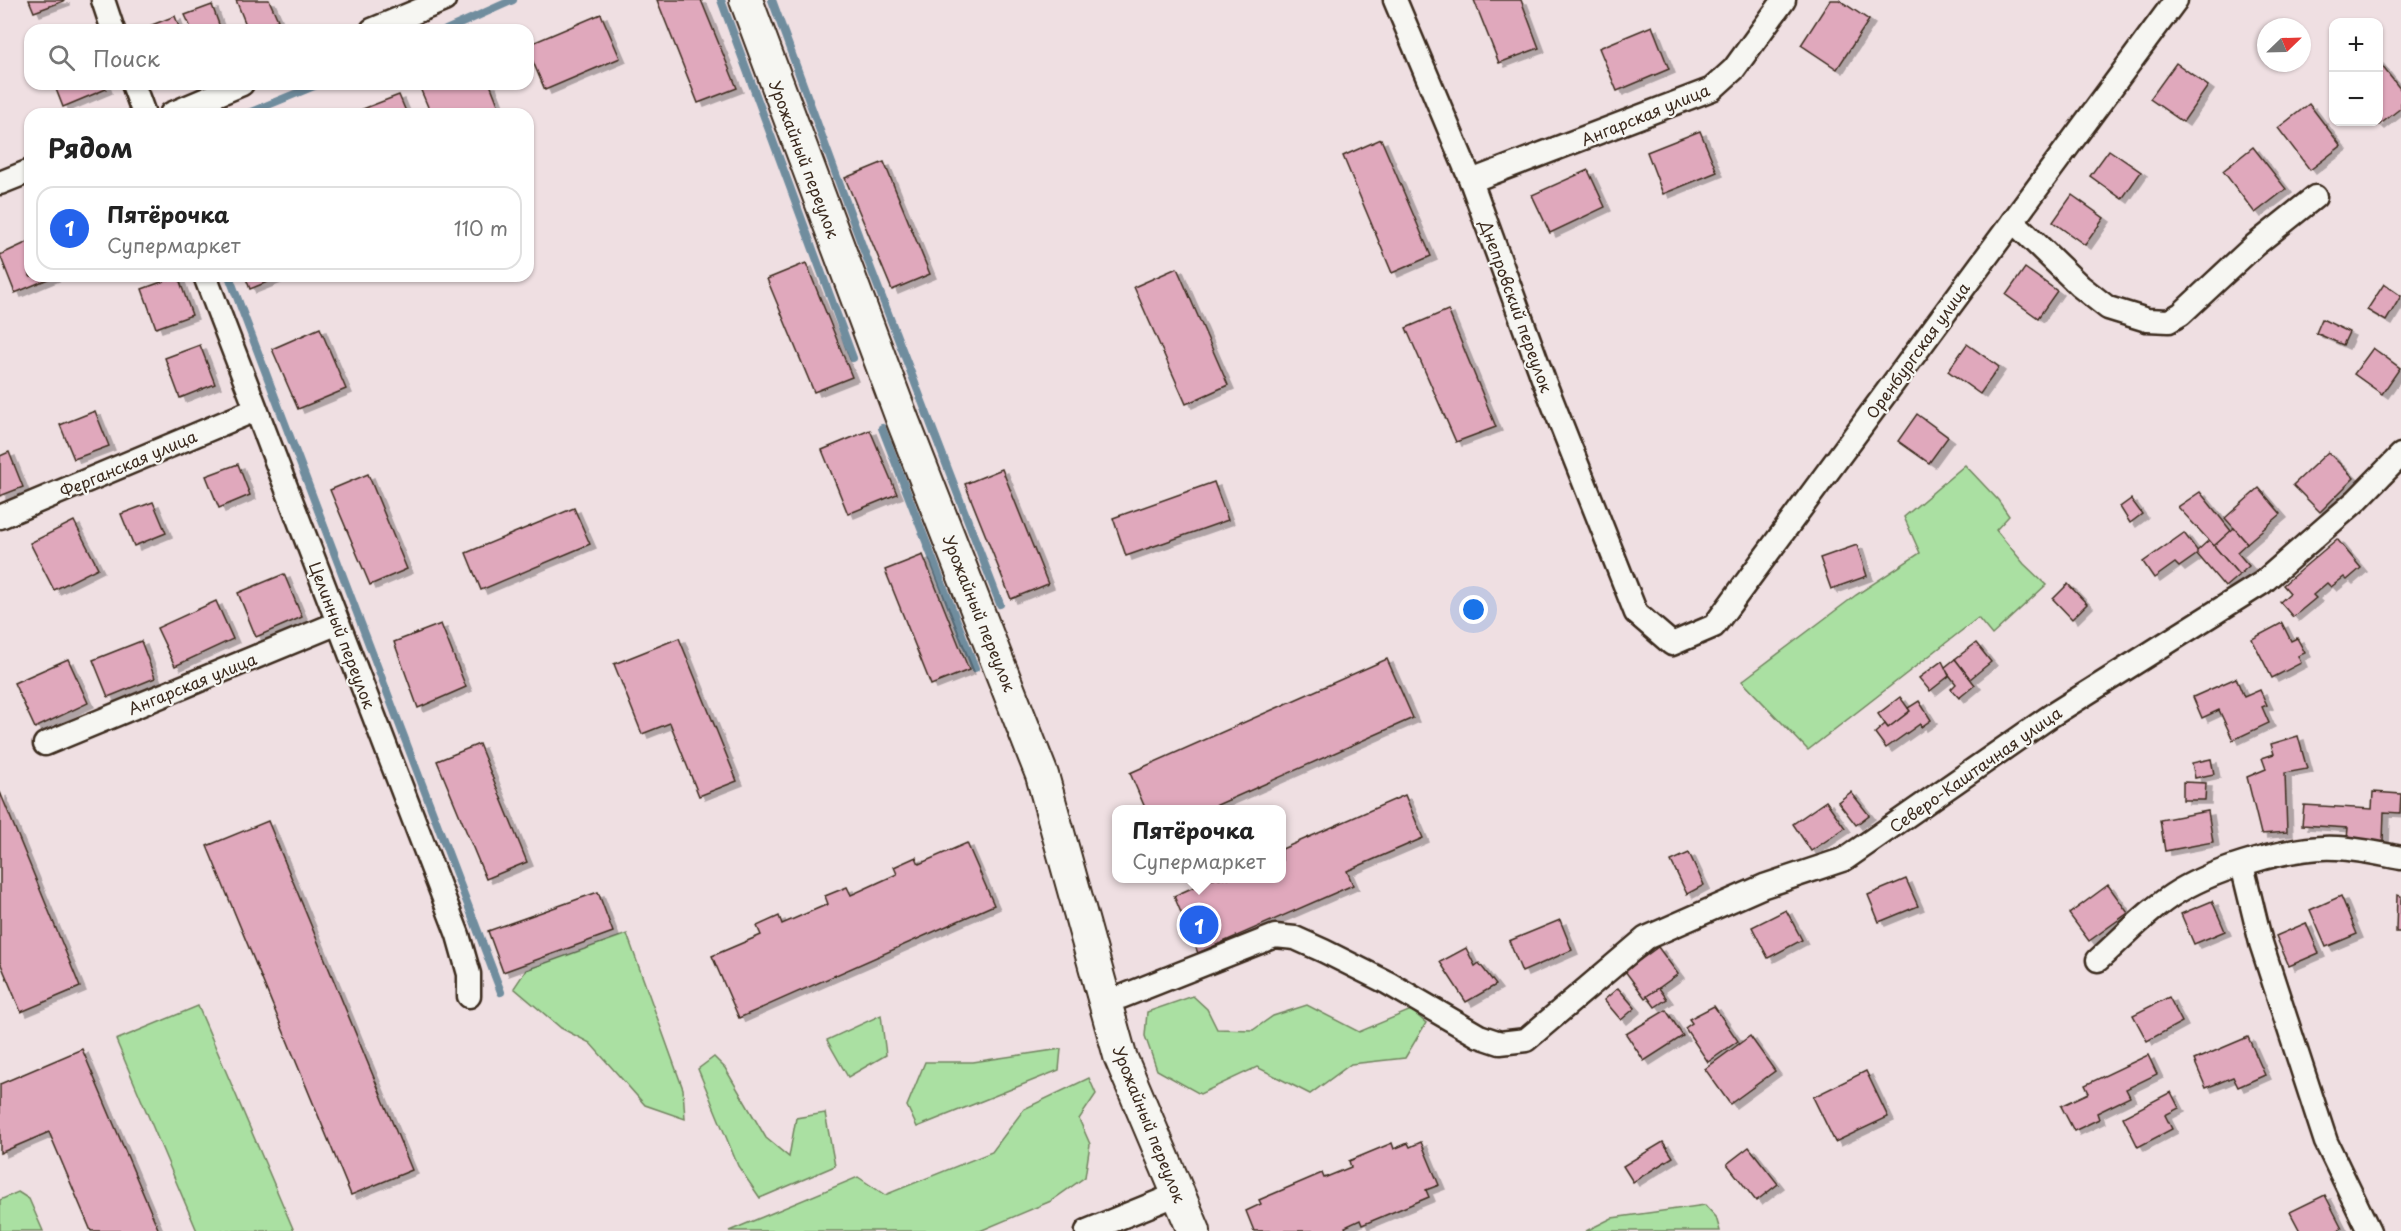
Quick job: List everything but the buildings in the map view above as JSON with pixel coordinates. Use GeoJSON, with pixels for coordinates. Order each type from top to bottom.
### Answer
{"type":"FeatureCollection","features":[{"type":"Feature","properties":{"kind":"street"},"geometry":{"type":"LineString","coordinates":[[103,0],[111,24]]}},
{"type":"Feature","properties":{"kind":"street"},"geometry":{"type":"LineString","coordinates":[[386,24],[444,0]]}},
{"type":"Feature","properties":{"kind":"street","name":"Урожайный переулок"},"geometry":{"type":"LineString","coordinates":[[746,0],[903,421],[1042,775],[1120,1056],[1194,1231]]}},
{"type":"Feature","properties":{"kind":"street","name":"Днепровский переулок"},"geometry":{"type":"LineString","coordinates":[[1395,0],[1471,182],[1544,381],[1636,614]]}},
{"type":"Feature","properties":{"kind":"street","name":"Ангарская улица"},"geometry":{"type":"LineString","coordinates":[[1471,182],[1712,89],[1734,69],[1784,0]]}},
{"type":"Feature","properties":{"kind":"street","name":"Оренбургская улица"},"geometry":{"type":"LineString","coordinates":[[1636,614],[1672,644],[1714,626],[2176,0]]}},
{"type":"Feature","properties":{"kind":"street"},"geometry":{"type":"LineString","coordinates":[[135,90],[142,108]]}},
{"type":"Feature","properties":{"kind":"street"},"geometry":{"type":"LineString","coordinates":[[185,108],[228,90]]}},
{"type":"Feature","properties":{"kind":"street"},"geometry":{"type":"LineString","coordinates":[[0,183],[24,173]]}},
{"type":"Feature","properties":{"kind":"street"},"geometry":{"type":"LineString","coordinates":[[2013,221],[2080,286],[2108,308],[2147,320],[2169,321],[2181,314],[2254,245],[2315,197]]}},
{"type":"Feature","properties":{"kind":"street","name":"Целинный переулок"},"geometry":{"type":"LineString","coordinates":[[207,282],[458,935],[468,974],[469,996]]}},
{"type":"Feature","properties":{"kind":"street","name":"Ферганская улица"},"geometry":{"type":"LineString","coordinates":[[0,517],[255,410]]}},
{"type":"Feature","properties":{"kind":"street","name":"Северо-Каштачная улица"},"geometry":{"type":"LineString","coordinates":[[1105,1000],[1121,997],[1275,936],[1295,938],[1324,951],[1388,983],[1479,1036],[1500,1043],[1526,1040],[1646,938],[1764,886],[1845,859],[2052,715],[2262,583],[2356,500],[2401,456]]}},
{"type":"Feature","properties":{"kind":"street","name":"Ангарская улица"},"geometry":{"type":"LineString","coordinates":[[45,744],[338,623]]}},
{"type":"Feature","properties":{"kind":"street"},"geometry":{"type":"LineString","coordinates":[[2098,960],[2159,905],[2179,891],[2242,865],[2289,852],[2336,848],[2401,858]]}},
{"type":"Feature","properties":{"kind":"street"},"geometry":{"type":"LineString","coordinates":[[2242,865],[2261,943],[2326,1142],[2369,1231]]}},
{"type":"Feature","properties":{"kind":"street"},"geometry":{"type":"LineString","coordinates":[[1087,1231],[1178,1194]]}},
{"type":"Feature","properties":{"kind":"green space"},"geometry":{"type":"Polygon","coordinates":[[[1965,465],[1998,500],[2009,516],[1996,530],[2024,564],[2046,585],[1992,635],[1978,618],[1808,750],[1742,681],[1856,595],[1920,553],[1904,517],[1965,465]]]}},
{"type":"Feature","properties":{"kind":"green space"},"geometry":{"type":"Polygon","coordinates":[[[627,934],[683,1089],[685,1119],[645,1105],[590,1043],[561,1028],[514,988],[526,970],[627,934]]]}},
{"type":"Feature","properties":{"kind":"green space"},"geometry":{"type":"Polygon","coordinates":[[[1193,996],[1207,1009],[1217,1029],[1253,1030],[1273,1016],[1307,1005],[1359,1032],[1411,1010],[1426,1023],[1405,1058],[1351,1064],[1310,1094],[1257,1067],[1200,1094],[1157,1070],[1145,1036],[1147,1012],[1193,996]]]}},
{"type":"Feature","properties":{"kind":"green space"},"geometry":{"type":"Polygon","coordinates":[[[198,1006],[294,1231],[197,1231],[116,1040],[198,1006]]]}},
{"type":"Feature","properties":{"kind":"green space"},"geometry":{"type":"Polygon","coordinates":[[[881,1015],[886,1055],[848,1077],[827,1040],[881,1015]]]}},
{"type":"Feature","properties":{"kind":"green space"},"geometry":{"type":"Polygon","coordinates":[[[1061,1049],[1059,1070],[917,1127],[907,1106],[925,1062],[973,1062],[1061,1049]]]}},
{"type":"Feature","properties":{"kind":"green space"},"geometry":{"type":"Polygon","coordinates":[[[714,1057],[725,1068],[766,1138],[789,1157],[796,1118],[825,1113],[835,1166],[760,1198],[738,1166],[698,1069],[714,1057]]]}},
{"type":"Feature","properties":{"kind":"green space"},"geometry":{"type":"Polygon","coordinates":[[[1089,1078],[1096,1094],[1079,1119],[1090,1144],[1085,1177],[1051,1201],[980,1231],[729,1231],[858,1177],[885,1195],[992,1152],[1024,1109],[1089,1078]]]}},
{"type":"Feature","properties":{"kind":"green space"},"geometry":{"type":"Polygon","coordinates":[[[18,1192],[29,1199],[43,1231],[0,1231],[0,1200],[18,1192]]]}},
{"type":"Feature","properties":{"kind":"green space"},"geometry":{"type":"Polygon","coordinates":[[[1705,1205],[1716,1217],[1720,1231],[1586,1231],[1612,1218],[1705,1205]]]}},
{"type":"Feature","properties":{"kind":"waterway"},"geometry":{"type":"LineString","coordinates":[[459,24],[513,0]]}},
{"type":"Feature","properties":{"kind":"waterway"},"geometry":{"type":"LineString","coordinates":[[721,0],[853,358]]}},
{"type":"Feature","properties":{"kind":"waterway"},"geometry":{"type":"LineString","coordinates":[[772,0],[863,248],[1000,604]]}},
{"type":"Feature","properties":{"kind":"waterway"},"geometry":{"type":"LineString","coordinates":[[261,108],[304,90]]}},
{"type":"Feature","properties":{"kind":"waterway"},"geometry":{"type":"LineString","coordinates":[[231,282],[501,992]]}},
{"type":"Feature","properties":{"kind":"waterway"},"geometry":{"type":"LineString","coordinates":[[882,428],[975,668]]}},
{"type":"Feature","properties":{"kind":"place","name":"Пятёрочка"},"geometry":{"type":"Point","coordinates":[1199,925]}}]}
